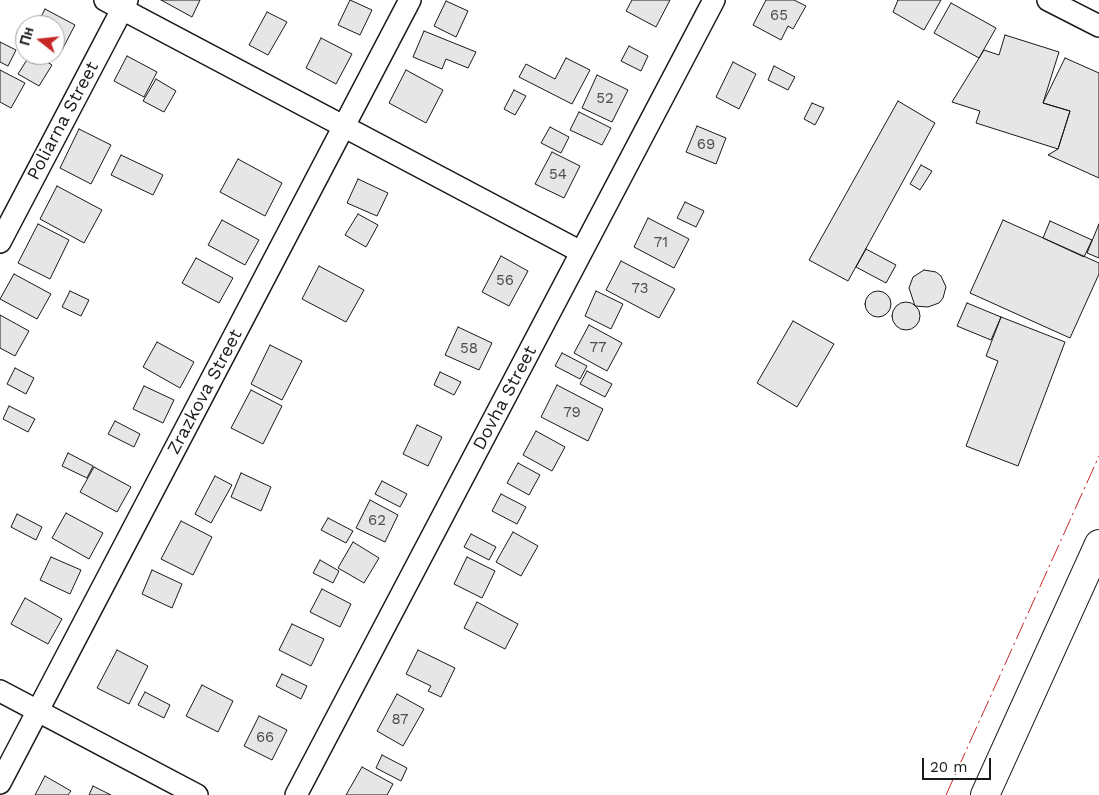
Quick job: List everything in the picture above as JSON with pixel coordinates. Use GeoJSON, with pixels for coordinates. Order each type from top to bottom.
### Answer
{"type":"FeatureCollection","features":[{"type":"Feature","properties":{"kind":"street","name":"Zrazkova Street"},"geometry":{"type":"LineString","coordinates":[[0,783],[410,0]]}},
{"type":"Feature","properties":{"kind":"street","name":"Dovha Street"},"geometry":{"type":"LineString","coordinates":[[296,795],[714,0]]}},
{"type":"Feature","properties":{"kind":"street"},"geometry":{"type":"LineString","coordinates":[[1048,0],[1099,26]]}},
{"type":"Feature","properties":{"kind":"street"},"geometry":{"type":"LineString","coordinates":[[118,3],[581,252]]}},
{"type":"Feature","properties":{"kind":"street","name":"Poliarna Street"},"geometry":{"type":"LineString","coordinates":[[0,242],[118,3]]}},
{"type":"Feature","properties":{"kind":"street"},"geometry":{"type":"LineString","coordinates":[[985,795],[1099,544]]}},
{"type":"Feature","properties":{"kind":"street"},"geometry":{"type":"LineString","coordinates":[[0,691],[197,795]]}},
{"type":"Feature","properties":{"kind":"building"},"geometry":{"type":"Polygon","coordinates":[[[161,0],[200,0],[192,17],[161,0]]]}},
{"type":"Feature","properties":{"kind":"building"},"geometry":{"type":"Polygon","coordinates":[[[350,0],[372,10],[360,35],[338,25],[350,0]]]}},
{"type":"Feature","properties":{"kind":"building"},"geometry":{"type":"Polygon","coordinates":[[[632,0],[670,0],[656,27],[626,11],[632,0]]]}},
{"type":"Feature","properties":{"kind":"building"},"geometry":{"type":"Polygon","coordinates":[[[766,0],[794,0],[806,6],[793,29],[788,26],[781,40],[753,25],[766,0]]]}},
{"type":"Feature","properties":{"kind":"building"},"geometry":{"type":"Polygon","coordinates":[[[898,0],[941,0],[924,30],[893,12],[898,0]]]}},
{"type":"Feature","properties":{"kind":"building"},"geometry":{"type":"Polygon","coordinates":[[[446,1],[468,11],[456,37],[434,26],[446,1]]]}},
{"type":"Feature","properties":{"kind":"building"},"geometry":{"type":"Polygon","coordinates":[[[951,3],[996,28],[979,58],[934,33],[951,3]]]}},
{"type":"Feature","properties":{"kind":"building"},"geometry":{"type":"Polygon","coordinates":[[[45,9],[56,15],[42,15],[45,9]]]}},
{"type":"Feature","properties":{"kind":"building"},"geometry":{"type":"Polygon","coordinates":[[[267,12],[287,22],[268,55],[249,45],[267,12]]]}},
{"type":"Feature","properties":{"kind":"building"},"geometry":{"type":"Polygon","coordinates":[[[65,20],[75,25],[65,44],[65,20]]]}},
{"type":"Feature","properties":{"kind":"building"},"geometry":{"type":"Polygon","coordinates":[[[424,31],[476,52],[468,68],[446,59],[442,69],[413,57],[424,31]]]}},
{"type":"Feature","properties":{"kind":"building"},"geometry":{"type":"Polygon","coordinates":[[[1005,35],[1059,52],[1043,103],[1070,111],[1058,149],[976,123],[980,111],[952,102],[984,50],[999,55],[1005,35]]]}},
{"type":"Feature","properties":{"kind":"building"},"geometry":{"type":"Polygon","coordinates":[[[321,38],[352,54],[336,84],[306,68],[321,38]]]}},
{"type":"Feature","properties":{"kind":"building"},"geometry":{"type":"Polygon","coordinates":[[[0,42],[15,50],[15,52],[8,66],[0,62],[0,42]]]}},
{"type":"Feature","properties":{"kind":"building"},"geometry":{"type":"Polygon","coordinates":[[[629,46],[648,56],[641,71],[621,61],[629,46]]]}},
{"type":"Feature","properties":{"kind":"building"},"geometry":{"type":"Polygon","coordinates":[[[127,56],[157,72],[144,97],[114,81],[127,56]]]}},
{"type":"Feature","properties":{"kind":"building"},"geometry":{"type":"Polygon","coordinates":[[[566,58],[590,70],[572,104],[519,77],[526,64],[555,79],[566,58]]]}},
{"type":"Feature","properties":{"kind":"building"},"geometry":{"type":"Polygon","coordinates":[[[1065,58],[1099,73],[1099,178],[1048,155],[1058,149],[1070,111],[1043,103],[1065,58]]]}},
{"type":"Feature","properties":{"kind":"building"},"geometry":{"type":"Polygon","coordinates":[[[733,62],[756,74],[739,109],[716,97],[733,62]]]}},
{"type":"Feature","properties":{"kind":"building"},"geometry":{"type":"Polygon","coordinates":[[[24,65],[52,65],[39,86],[18,74],[24,65]]]}},
{"type":"Feature","properties":{"kind":"building"},"geometry":{"type":"Polygon","coordinates":[[[774,66],[795,77],[788,90],[768,80],[774,66]]]}},
{"type":"Feature","properties":{"kind":"building"},"geometry":{"type":"Polygon","coordinates":[[[0,70],[25,83],[11,108],[0,102],[0,70]]]}},
{"type":"Feature","properties":{"kind":"building"},"geometry":{"type":"Polygon","coordinates":[[[406,70],[443,90],[426,123],[389,103],[406,70]]]}},
{"type":"Feature","properties":{"kind":"building"},"geometry":{"type":"Polygon","coordinates":[[[597,75],[628,90],[612,122],[582,108],[597,75]]]}},
{"type":"Feature","properties":{"kind":"building"},"geometry":{"type":"Polygon","coordinates":[[[156,79],[176,91],[164,112],[143,101],[156,79]]]}},
{"type":"Feature","properties":{"kind":"building"},"geometry":{"type":"Polygon","coordinates":[[[514,90],[526,96],[515,115],[504,109],[514,90]]]}},
{"type":"Feature","properties":{"kind":"building"},"geometry":{"type":"Polygon","coordinates":[[[898,101],[935,123],[848,281],[809,260],[898,101]]]}},
{"type":"Feature","properties":{"kind":"building"},"geometry":{"type":"Polygon","coordinates":[[[812,103],[824,108],[815,125],[804,119],[812,103]]]}},
{"type":"Feature","properties":{"kind":"building"},"geometry":{"type":"Polygon","coordinates":[[[579,112],[611,128],[602,145],[570,130],[579,112]]]}},
{"type":"Feature","properties":{"kind":"building"},"geometry":{"type":"Polygon","coordinates":[[[697,126],[726,138],[716,164],[686,152],[697,126]]]}},
{"type":"Feature","properties":{"kind":"building"},"geometry":{"type":"Polygon","coordinates":[[[550,127],[569,137],[561,153],[541,143],[550,127]]]}},
{"type":"Feature","properties":{"kind":"building"},"geometry":{"type":"Polygon","coordinates":[[[79,129],[111,145],[91,184],[60,168],[79,129]]]}},
{"type":"Feature","properties":{"kind":"building"},"geometry":{"type":"Polygon","coordinates":[[[552,152],[580,166],[564,198],[535,184],[552,152]]]}},
{"type":"Feature","properties":{"kind":"building"},"geometry":{"type":"Polygon","coordinates":[[[121,155],[163,175],[153,195],[111,175],[121,155]]]}},
{"type":"Feature","properties":{"kind":"building"},"geometry":{"type":"Polygon","coordinates":[[[238,159],[282,183],[265,216],[220,192],[238,159]]]}},
{"type":"Feature","properties":{"kind":"building"},"geometry":{"type":"Polygon","coordinates":[[[921,165],[932,171],[920,190],[910,184],[921,165]]]}},
{"type":"Feature","properties":{"kind":"building"},"geometry":{"type":"Polygon","coordinates":[[[358,179],[388,193],[377,216],[347,203],[358,179]]]}},
{"type":"Feature","properties":{"kind":"building"},"geometry":{"type":"Polygon","coordinates":[[[57,186],[102,210],[84,243],[40,219],[57,186]]]}},
{"type":"Feature","properties":{"kind":"building"},"geometry":{"type":"Polygon","coordinates":[[[685,202],[704,211],[696,227],[677,218],[685,202]]]}},
{"type":"Feature","properties":{"kind":"building"},"geometry":{"type":"Polygon","coordinates":[[[358,214],[378,225],[366,247],[345,235],[358,214]]]}},
{"type":"Feature","properties":{"kind":"building"},"geometry":{"type":"Polygon","coordinates":[[[648,218],[689,239],[674,268],[634,247],[648,218]]]}},
{"type":"Feature","properties":{"kind":"building"},"geometry":{"type":"Polygon","coordinates":[[[222,220],[259,240],[245,265],[208,245],[222,220]]]}},
{"type":"Feature","properties":{"kind":"building"},"geometry":{"type":"Polygon","coordinates":[[[1003,220],[1099,263],[1099,274],[1070,338],[970,293],[1003,220]]]}},
{"type":"Feature","properties":{"kind":"building"},"geometry":{"type":"Polygon","coordinates":[[[1050,221],[1092,240],[1084,257],[1043,238],[1050,221]]]}},
{"type":"Feature","properties":{"kind":"building"},"geometry":{"type":"Polygon","coordinates":[[[38,224],[69,240],[50,279],[18,263],[38,224]]]}},
{"type":"Feature","properties":{"kind":"building"},"geometry":{"type":"Polygon","coordinates":[[[1099,224],[1099,258],[1087,253],[1099,224]]]}},
{"type":"Feature","properties":{"kind":"building"},"geometry":{"type":"Polygon","coordinates":[[[866,249],[896,265],[886,283],[856,267],[866,249]]]}},
{"type":"Feature","properties":{"kind":"building"},"geometry":{"type":"Polygon","coordinates":[[[501,256],[528,271],[509,306],[482,292],[501,256]]]}},
{"type":"Feature","properties":{"kind":"building"},"geometry":{"type":"Polygon","coordinates":[[[196,258],[233,278],[219,303],[182,283],[196,258]]]}},
{"type":"Feature","properties":{"kind":"building"},"geometry":{"type":"Polygon","coordinates":[[[621,261],[675,289],[659,318],[606,290],[621,261]]]}},
{"type":"Feature","properties":{"kind":"building"},"geometry":{"type":"Polygon","coordinates":[[[319,266],[364,290],[346,322],[302,299],[319,266]]]}},
{"type":"Feature","properties":{"kind":"building"},"geometry":{"type":"Polygon","coordinates":[[[924,270],[936,272],[941,276],[946,287],[943,298],[939,303],[928,307],[915,306],[909,288],[913,277],[924,270]]]}},
{"type":"Feature","properties":{"kind":"building"},"geometry":{"type":"Polygon","coordinates":[[[14,274],[51,294],[37,319],[0,299],[14,274]]]}},
{"type":"Feature","properties":{"kind":"building"},"geometry":{"type":"Polygon","coordinates":[[[70,291],[89,300],[81,316],[62,307],[70,291]]]}},
{"type":"Feature","properties":{"kind":"building"},"geometry":{"type":"Polygon","coordinates":[[[596,291],[623,304],[611,329],[585,316],[596,291]]]}},
{"type":"Feature","properties":{"kind":"building"},"geometry":{"type":"Polygon","coordinates":[[[878,291],[887,295],[891,304],[887,313],[878,317],[869,313],[865,304],[869,295],[878,291]]]}},
{"type":"Feature","properties":{"kind":"building"},"geometry":{"type":"Polygon","coordinates":[[[906,302],[916,306],[920,316],[916,326],[906,330],[896,326],[892,316],[896,306],[906,302]]]}},
{"type":"Feature","properties":{"kind":"building"},"geometry":{"type":"Polygon","coordinates":[[[967,303],[1001,317],[991,340],[957,326],[967,303]]]}},
{"type":"Feature","properties":{"kind":"building"},"geometry":{"type":"Polygon","coordinates":[[[0,315],[29,331],[15,356],[0,348],[0,315]]]}},
{"type":"Feature","properties":{"kind":"building"},"geometry":{"type":"Polygon","coordinates":[[[1001,317],[1065,342],[1018,466],[966,446],[998,361],[986,356],[1001,317]]]}},
{"type":"Feature","properties":{"kind":"building"},"geometry":{"type":"Polygon","coordinates":[[[793,321],[834,344],[797,407],[757,383],[793,321]]]}},
{"type":"Feature","properties":{"kind":"building"},"geometry":{"type":"Polygon","coordinates":[[[589,325],[622,343],[607,371],[574,353],[589,325]]]}},
{"type":"Feature","properties":{"kind":"building"},"geometry":{"type":"Polygon","coordinates":[[[458,327],[492,343],[479,370],[445,355],[458,327]]]}},
{"type":"Feature","properties":{"kind":"building"},"geometry":{"type":"Polygon","coordinates":[[[157,342],[194,362],[180,388],[143,367],[157,342]]]}},
{"type":"Feature","properties":{"kind":"building"},"geometry":{"type":"Polygon","coordinates":[[[270,345],[302,361],[282,400],[251,384],[270,345]]]}},
{"type":"Feature","properties":{"kind":"building"},"geometry":{"type":"Polygon","coordinates":[[[562,353],[587,366],[580,379],[555,366],[562,353]]]}},
{"type":"Feature","properties":{"kind":"building"},"geometry":{"type":"Polygon","coordinates":[[[15,368],[34,378],[26,394],[7,384],[15,368]]]}},
{"type":"Feature","properties":{"kind":"building"},"geometry":{"type":"Polygon","coordinates":[[[587,371],[612,384],[605,397],[580,384],[587,371]]]}},
{"type":"Feature","properties":{"kind":"building"},"geometry":{"type":"Polygon","coordinates":[[[440,372],[461,382],[454,395],[434,385],[440,372]]]}},
{"type":"Feature","properties":{"kind":"building"},"geometry":{"type":"Polygon","coordinates":[[[557,385],[603,409],[588,441],[541,417],[557,385]]]}},
{"type":"Feature","properties":{"kind":"building"},"geometry":{"type":"Polygon","coordinates":[[[144,386],[174,400],[163,423],[133,409],[144,386]]]}},
{"type":"Feature","properties":{"kind":"building"},"geometry":{"type":"Polygon","coordinates":[[[251,390],[282,406],[263,444],[231,428],[251,390]]]}},
{"type":"Feature","properties":{"kind":"building"},"geometry":{"type":"Polygon","coordinates":[[[9,406],[35,419],[28,432],[3,419],[9,406]]]}},
{"type":"Feature","properties":{"kind":"building"},"geometry":{"type":"Polygon","coordinates":[[[115,421],[140,434],[134,447],[108,434],[115,421]]]}},
{"type":"Feature","properties":{"kind":"building"},"geometry":{"type":"Polygon","coordinates":[[[417,425],[442,437],[428,466],[403,454],[417,425]]]}},
{"type":"Feature","properties":{"kind":"building"},"geometry":{"type":"Polygon","coordinates":[[[536,431],[565,447],[552,471],[523,455],[536,431]]]}},
{"type":"Feature","properties":{"kind":"building"},"geometry":{"type":"Polygon","coordinates":[[[68,453],[93,466],[87,478],[62,466],[68,453]]]}},
{"type":"Feature","properties":{"kind":"building"},"geometry":{"type":"Polygon","coordinates":[[[518,463],[540,475],[529,495],[507,483],[518,463]]]}},
{"type":"Feature","properties":{"kind":"building"},"geometry":{"type":"Polygon","coordinates":[[[94,467],[131,487],[117,512],[80,492],[94,467]]]}},
{"type":"Feature","properties":{"kind":"building"},"geometry":{"type":"Polygon","coordinates":[[[241,473],[271,487],[261,511],[231,497],[241,473]]]}},
{"type":"Feature","properties":{"kind":"building"},"geometry":{"type":"Polygon","coordinates":[[[215,476],[232,485],[211,523],[195,514],[215,476]]]}},
{"type":"Feature","properties":{"kind":"building"},"geometry":{"type":"Polygon","coordinates":[[[382,481],[407,494],[400,507],[375,494],[382,481]]]}},
{"type":"Feature","properties":{"kind":"building"},"geometry":{"type":"Polygon","coordinates":[[[501,494],[526,507],[517,524],[492,511],[501,494]]]}},
{"type":"Feature","properties":{"kind":"building"},"geometry":{"type":"Polygon","coordinates":[[[370,500],[398,515],[385,542],[356,528],[370,500]]]}},
{"type":"Feature","properties":{"kind":"building"},"geometry":{"type":"Polygon","coordinates":[[[66,513],[103,533],[89,559],[52,538],[66,513]]]}},
{"type":"Feature","properties":{"kind":"building"},"geometry":{"type":"Polygon","coordinates":[[[17,514],[42,527],[36,540],[11,527],[17,514]]]}},
{"type":"Feature","properties":{"kind":"building"},"geometry":{"type":"Polygon","coordinates":[[[328,518],[353,531],[346,543],[321,530],[328,518]]]}},
{"type":"Feature","properties":{"kind":"building"},"geometry":{"type":"Polygon","coordinates":[[[181,521],[212,537],[193,575],[161,559],[181,521]]]}},
{"type":"Feature","properties":{"kind":"building"},"geometry":{"type":"Polygon","coordinates":[[[513,532],[538,546],[521,576],[496,562],[513,532]]]}},
{"type":"Feature","properties":{"kind":"building"},"geometry":{"type":"Polygon","coordinates":[[[471,534],[496,547],[489,560],[464,547],[471,534]]]}},
{"type":"Feature","properties":{"kind":"building"},"geometry":{"type":"Polygon","coordinates":[[[353,542],[379,558],[364,583],[338,568],[353,542]]]}},
{"type":"Feature","properties":{"kind":"building"},"geometry":{"type":"Polygon","coordinates":[[[51,557],[81,570],[70,594],[40,580],[51,557]]]}},
{"type":"Feature","properties":{"kind":"building"},"geometry":{"type":"Polygon","coordinates":[[[467,557],[495,571],[482,598],[454,584],[467,557]]]}},
{"type":"Feature","properties":{"kind":"building"},"geometry":{"type":"Polygon","coordinates":[[[320,560],[339,571],[333,583],[313,573],[320,560]]]}},
{"type":"Feature","properties":{"kind":"building"},"geometry":{"type":"Polygon","coordinates":[[[152,570],[182,584],[172,608],[142,594],[152,570]]]}},
{"type":"Feature","properties":{"kind":"building"},"geometry":{"type":"Polygon","coordinates":[[[322,589],[351,604],[340,627],[310,612],[322,589]]]}},
{"type":"Feature","properties":{"kind":"building"},"geometry":{"type":"Polygon","coordinates":[[[25,598],[62,619],[48,644],[11,624],[25,598]]]}},
{"type":"Feature","properties":{"kind":"building"},"geometry":{"type":"Polygon","coordinates":[[[477,602],[518,624],[505,649],[464,628],[477,602]]]}},
{"type":"Feature","properties":{"kind":"building"},"geometry":{"type":"Polygon","coordinates":[[[292,624],[324,639],[311,666],[279,650],[292,624]]]}},
{"type":"Feature","properties":{"kind":"building"},"geometry":{"type":"Polygon","coordinates":[[[117,650],[148,666],[129,704],[97,688],[117,650]]]}},
{"type":"Feature","properties":{"kind":"building"},"geometry":{"type":"Polygon","coordinates":[[[418,650],[455,668],[441,697],[428,691],[431,686],[406,674],[418,650]]]}},
{"type":"Feature","properties":{"kind":"building"},"geometry":{"type":"Polygon","coordinates":[[[282,674],[307,686],[301,699],[276,686],[282,674]]]}},
{"type":"Feature","properties":{"kind":"building"},"geometry":{"type":"Polygon","coordinates":[[[202,685],[233,701],[218,732],[186,716],[202,685]]]}},
{"type":"Feature","properties":{"kind":"building"},"geometry":{"type":"Polygon","coordinates":[[[145,692],[170,705],[164,718],[138,705],[145,692]]]}},
{"type":"Feature","properties":{"kind":"building"},"geometry":{"type":"Polygon","coordinates":[[[397,694],[424,709],[403,746],[377,731],[397,694]]]}},
{"type":"Feature","properties":{"kind":"building"},"geometry":{"type":"Polygon","coordinates":[[[259,716],[287,730],[272,760],[244,746],[259,716]]]}},
{"type":"Feature","properties":{"kind":"building"},"geometry":{"type":"Polygon","coordinates":[[[382,755],[407,768],[401,781],[376,768],[382,755]]]}},
{"type":"Feature","properties":{"kind":"building"},"geometry":{"type":"Polygon","coordinates":[[[362,767],[393,784],[387,795],[346,795],[362,767]]]}},
{"type":"Feature","properties":{"kind":"building"},"geometry":{"type":"Polygon","coordinates":[[[45,776],[71,791],[68,795],[35,795],[45,776]]]}},
{"type":"Feature","properties":{"kind":"building"},"geometry":{"type":"Polygon","coordinates":[[[93,786],[111,795],[89,795],[93,786]]]}},
{"type":"Feature","properties":{"kind":"power"},"geometry":{"type":"LineString","coordinates":[[946,795],[1099,456]]}}]}
